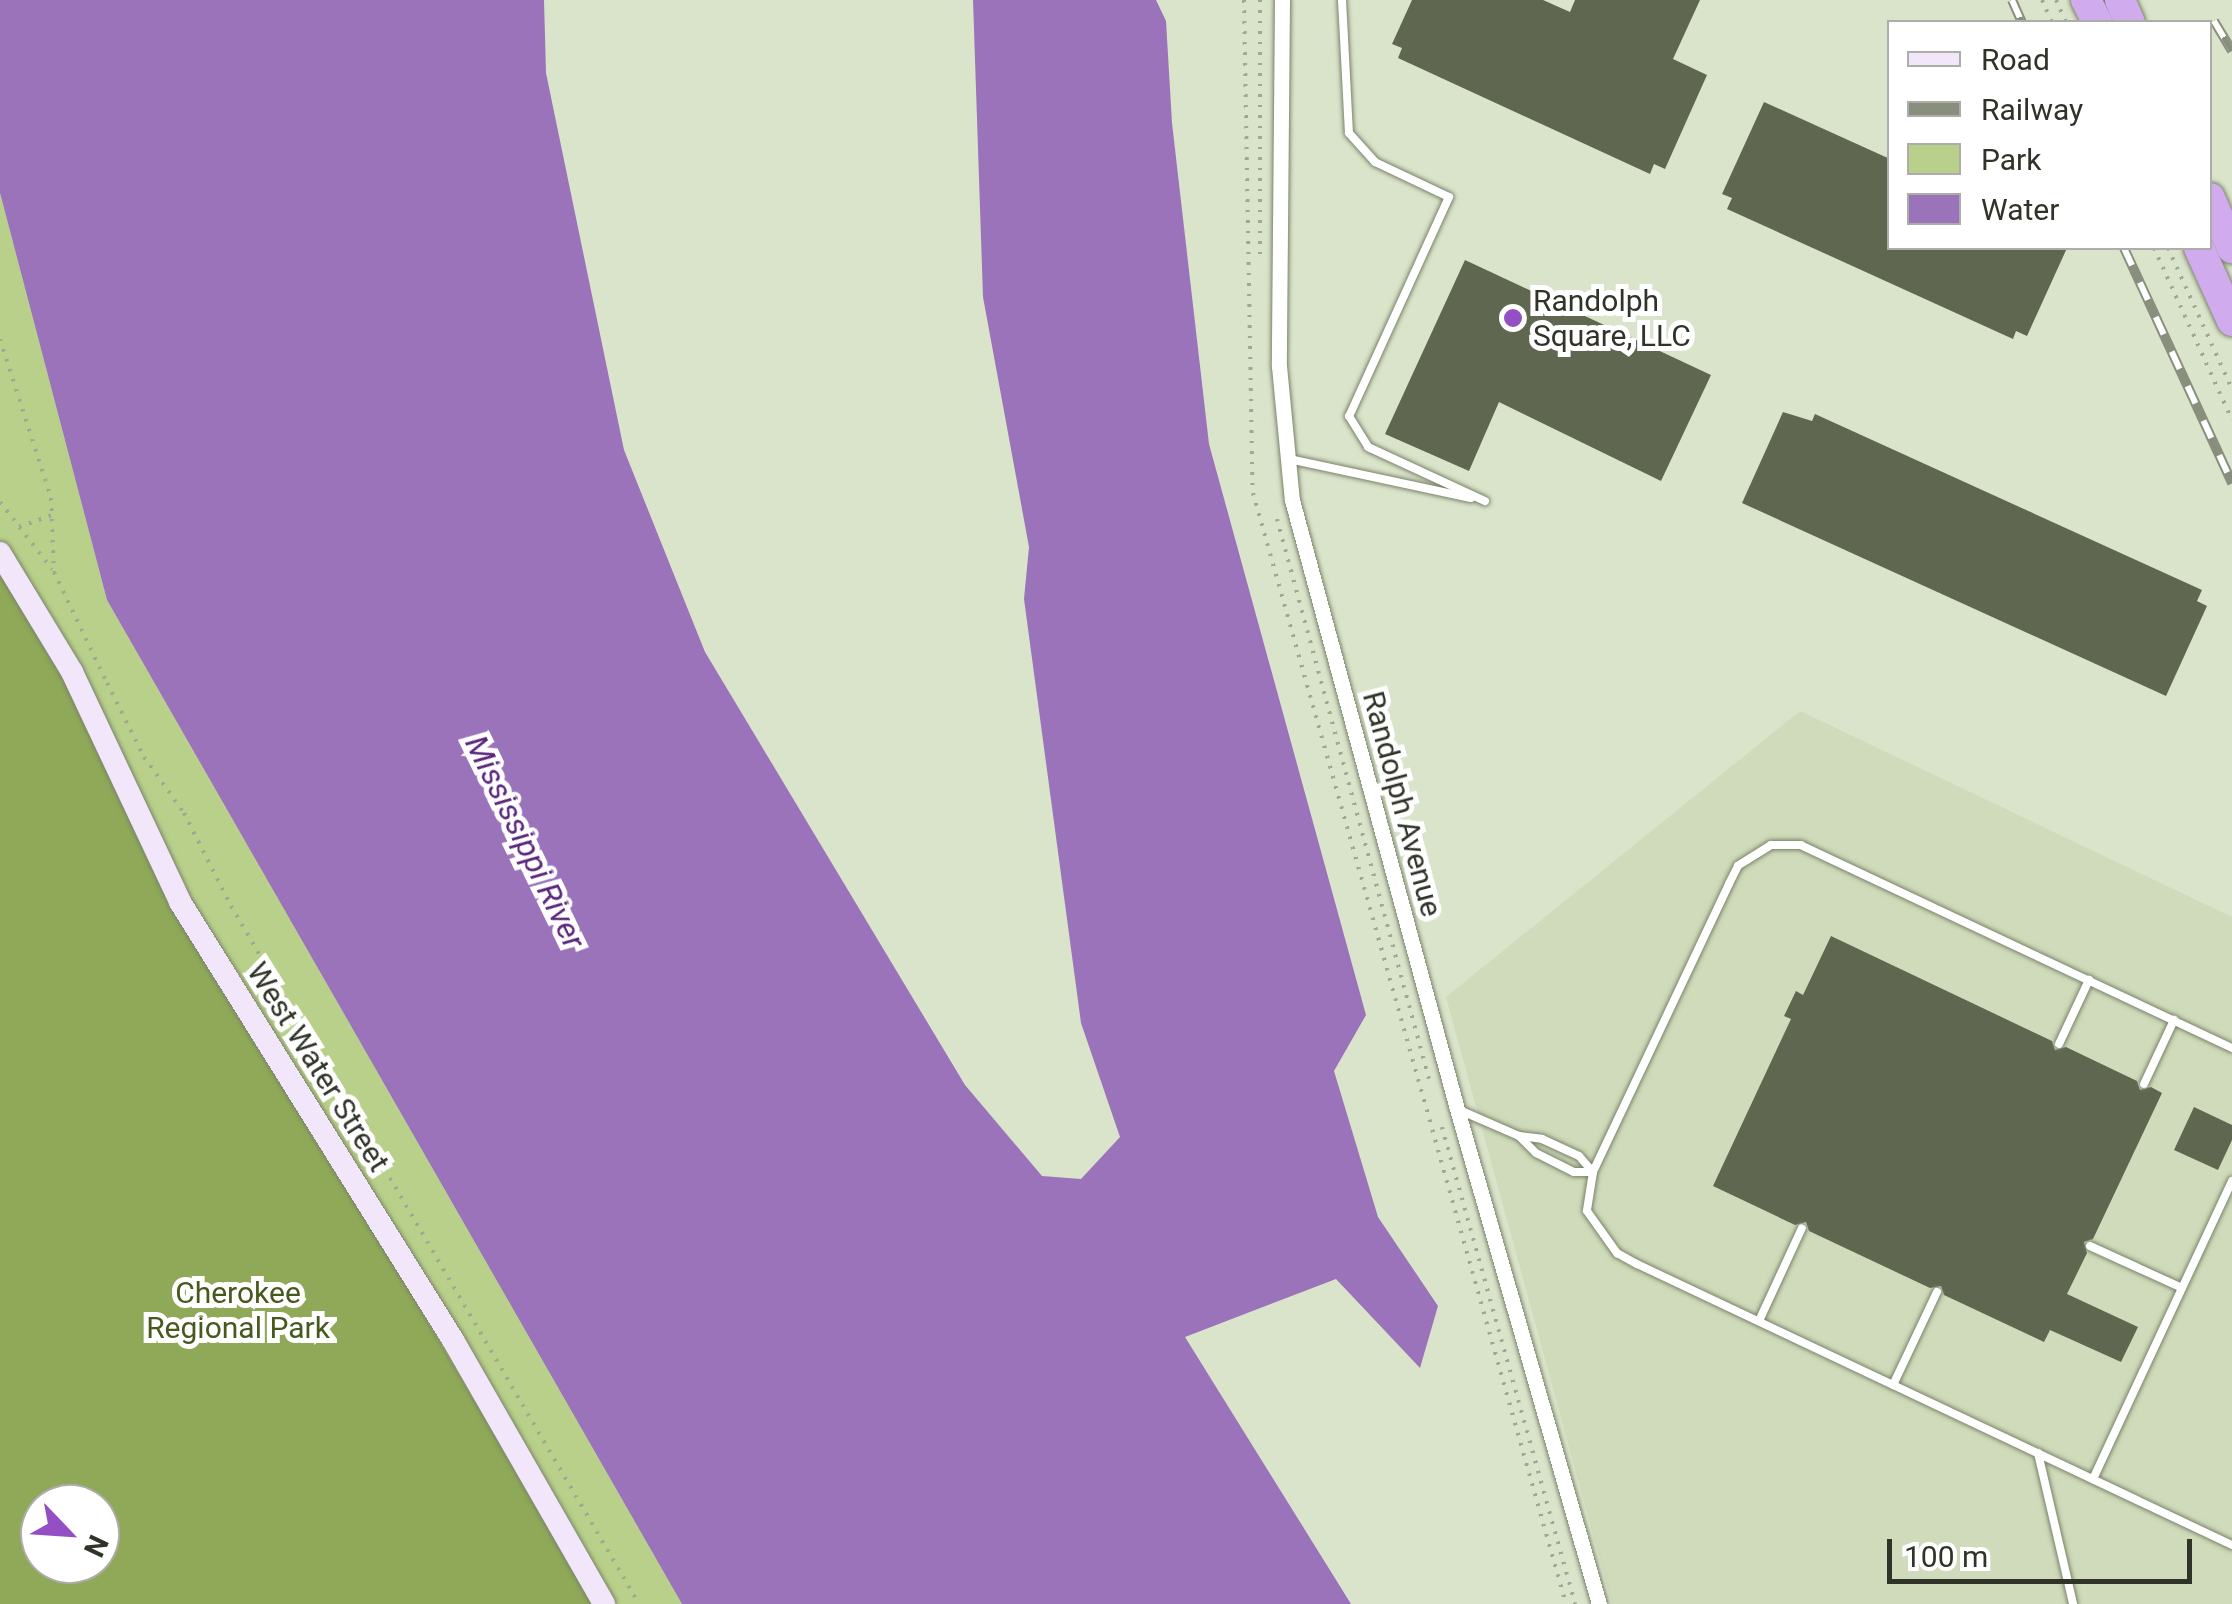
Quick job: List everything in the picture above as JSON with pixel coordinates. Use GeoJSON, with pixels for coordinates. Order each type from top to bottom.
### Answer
{"type":"FeatureCollection","features":[{"type":"Feature","properties":{"kind":"highway"},"geometry":{"type":"LineString","coordinates":[[2212,203],[2232,248]]}},
{"type":"Feature","properties":{"kind":"highway"},"geometry":{"type":"LineString","coordinates":[[2200,250],[2232,321]]}},
{"type":"Feature","properties":{"kind":"street","name":"Randolph Avenue"},"geometry":{"type":"LineString","coordinates":[[1282,0],[1278,366],[1285,458],[1302,544],[1457,1109],[1599,1604]]}},
{"type":"Feature","properties":{"kind":"street","name":"West Water Street"},"geometry":{"type":"LineString","coordinates":[[0,553],[72,672],[180,902],[453,1340],[604,1604]]}},
{"type":"Feature","properties":{"kind":"lane"},"geometry":{"type":"LineString","coordinates":[[1285,458],[1485,501],[1368,447],[1349,416],[1449,196],[1374,162],[1348,133],[1342,0]]}},
{"type":"Feature","properties":{"kind":"lane"},"geometry":{"type":"LineString","coordinates":[[2232,1048],[1801,845],[1771,844],[1753,853],[1734,874],[1593,1172],[1587,1211],[1617,1253],[2232,1545]]}},
{"type":"Feature","properties":{"kind":"lane"},"geometry":{"type":"LineString","coordinates":[[2059,1044],[2088,980]]}},
{"type":"Feature","properties":{"kind":"lane"},"geometry":{"type":"LineString","coordinates":[[2144,1084],[2174,1020]]}},
{"type":"Feature","properties":{"kind":"lane"},"geometry":{"type":"LineString","coordinates":[[1457,1109],[1519,1136],[1542,1139],[1578,1156],[1593,1172]]}},
{"type":"Feature","properties":{"kind":"lane"},"geometry":{"type":"LineString","coordinates":[[1519,1136],[1536,1152],[1574,1172],[1593,1172]]}},
{"type":"Feature","properties":{"kind":"lane"},"geometry":{"type":"LineString","coordinates":[[2092,1479],[2232,1181]]}},
{"type":"Feature","properties":{"kind":"lane"},"geometry":{"type":"LineString","coordinates":[[1759,1321],[1802,1228]]}},
{"type":"Feature","properties":{"kind":"lane"},"geometry":{"type":"LineString","coordinates":[[2090,1246],[2182,1288]]}},
{"type":"Feature","properties":{"kind":"lane"},"geometry":{"type":"LineString","coordinates":[[1893,1385],[1937,1292]]}},
{"type":"Feature","properties":{"kind":"lane"},"geometry":{"type":"LineString","coordinates":[[2038,1453],[2073,1604]]}},
{"type":"Feature","properties":{"kind":"path"},"geometry":{"type":"LineString","coordinates":[[2155,250],[2232,420]]}},
{"type":"Feature","properties":{"kind":"path"},"geometry":{"type":"LineString","coordinates":[[2169,250],[2232,389]]}},
{"type":"Feature","properties":{"kind":"path"},"geometry":{"type":"LineString","coordinates":[[0,339],[51,498],[54,572]]}},
{"type":"Feature","properties":{"kind":"path"},"geometry":{"type":"LineString","coordinates":[[0,502],[54,572],[144,758],[184,813],[231,906],[639,1604]]}},
{"type":"Feature","properties":{"kind":"path"},"geometry":{"type":"LineString","coordinates":[[19,527],[52,516]]}},
{"type":"Feature","properties":{"kind":"shaded area"},"geometry":{"type":"Polygon","coordinates":[[[1800,711],[2232,917],[2232,1604],[1612,1604],[1446,997],[1800,711]]]}},
{"type":"Feature","properties":{"kind":"green space","name":"Cherokee Regional Park"},"geometry":{"type":"Polygon","coordinates":[[[0,193],[107,600],[682,1604],[0,1604],[0,193]]]}},
{"type":"Feature","properties":{"kind":"green space","name":"Cherokee Regional Park"},"geometry":{"type":"Polygon","coordinates":[[[0,553],[181,902],[594,1604],[0,1604],[0,553]]]}},
{"type":"Feature","properties":{"kind":"water","name":"Mississippi River"},"geometry":{"type":"Polygon","coordinates":[[[0,0],[544,0],[546,73],[624,450],[705,652],[965,1085],[1042,1176],[1081,1179],[1120,1137],[1081,1023],[1024,599],[1029,547],[983,297],[973,0],[1156,0],[1166,21],[1172,123],[1209,444],[1366,1015],[1334,1071],[1378,1217],[1438,1306],[1420,1368],[1336,1279],[1185,1337],[1351,1604],[682,1604],[107,600],[0,193],[0,0]]]}},
{"type":"Feature","properties":{"kind":"building"},"geometry":{"type":"Polygon","coordinates":[[[1412,0],[1543,0],[1570,12],[1575,0],[1700,0],[1673,59],[1707,75],[1665,169],[1654,164],[1650,174],[1398,58],[1402,48],[1392,44],[1412,0]]]}},
{"type":"Feature","properties":{"kind":"building"},"geometry":{"type":"Polygon","coordinates":[[[1764,102],[1887,158],[1887,250],[2066,250],[2027,336],[2016,331],[2013,339],[1727,209],[1732,198],[1722,194],[1764,102]]]}},
{"type":"Feature","properties":{"kind":"building","name":"Randolph Square, LLC"},"geometry":{"type":"Polygon","coordinates":[[[1465,260],[1711,375],[1661,481],[1499,402],[1469,471],[1385,434],[1465,260]]]}},
{"type":"Feature","properties":{"kind":"building"},"geometry":{"type":"Polygon","coordinates":[[[1783,412],[1812,421],[1815,414],[2202,590],[2197,601],[2207,606],[2166,696],[1742,503],[1783,412]]]}},
{"type":"Feature","properties":{"kind":"building"},"geometry":{"type":"Polygon","coordinates":[[[1831,936],[2052,1041],[2055,1050],[2066,1047],[2137,1081],[2140,1090],[2151,1087],[2162,1093],[2093,1239],[2084,1242],[2087,1253],[2067,1294],[2138,1327],[2121,1362],[2050,1330],[2044,1342],[1944,1295],[1941,1286],[1930,1288],[1809,1231],[1806,1222],[1795,1225],[1713,1186],[1791,1019],[1784,1016],[1796,991],[1803,995],[1831,936]]]}},
{"type":"Feature","properties":{"kind":"building"},"geometry":{"type":"Polygon","coordinates":[[[2194,1107],[2232,1125],[2232,1140],[2218,1170],[2174,1150],[2194,1107]]]}},
{"type":"Feature","properties":{"kind":"railway"},"geometry":{"type":"LineString","coordinates":[[2012,0],[2021,20]]}},
{"type":"Feature","properties":{"kind":"railway"},"geometry":{"type":"LineString","coordinates":[[2214,21],[2232,51]]}},
{"type":"Feature","properties":{"kind":"railway"},"geometry":{"type":"LineString","coordinates":[[2125,250],[2232,483]]}},
{"type":"Feature","properties":{"kind":"place","name":"Randolph Square, LLC"},"geometry":{"type":"Point","coordinates":[1513,318]}}]}
